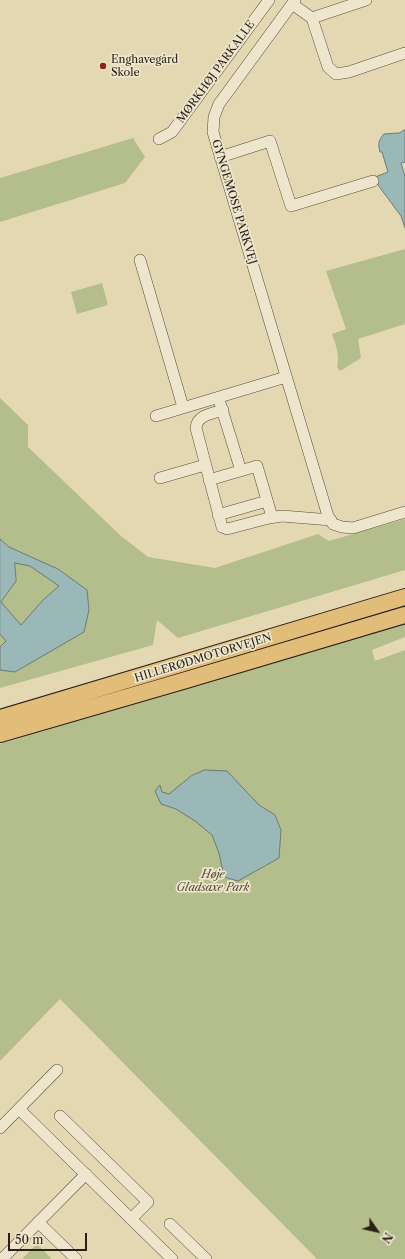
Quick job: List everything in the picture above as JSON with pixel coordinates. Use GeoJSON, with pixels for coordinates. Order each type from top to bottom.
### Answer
{"type":"FeatureCollection","features":[{"type":"Feature","properties":{"kind":"highway"},"geometry":{"type":"LineString","coordinates":[[331,619],[405,593]]}},
{"type":"Feature","properties":{"kind":"highway","name":"HILLERØDMOTORVEJEN"},"geometry":{"type":"LineString","coordinates":[[0,718],[405,597]]}},
{"type":"Feature","properties":{"kind":"highway","name":"HILLERØDMOTORVEJEN"},"geometry":{"type":"LineString","coordinates":[[0,734],[405,615]]}},
{"type":"Feature","properties":{"kind":"street","name":"MØRKHØJ PARKALLE"},"geometry":{"type":"LineString","coordinates":[[159,139],[172,132],[269,0]]}},
{"type":"Feature","properties":{"kind":"street"},"geometry":{"type":"LineString","coordinates":[[312,18],[366,0]]}},
{"type":"Feature","properties":{"kind":"street"},"geometry":{"type":"LineString","coordinates":[[293,2],[312,18],[328,67],[336,74],[350,72],[405,53]]}},
{"type":"Feature","properties":{"kind":"street","name":"GYNGEMOSE PARKVEJ"},"geometry":{"type":"LineString","coordinates":[[293,2],[219,104],[214,117],[213,132],[328,516],[331,520]]}},
{"type":"Feature","properties":{"kind":"street"},"geometry":{"type":"LineString","coordinates":[[220,157],[270,141],[291,206],[373,181]]}},
{"type":"Feature","properties":{"kind":"street"},"geometry":{"type":"LineString","coordinates":[[140,260],[183,407]]}},
{"type":"Feature","properties":{"kind":"street"},"geometry":{"type":"LineString","coordinates":[[156,416],[286,377]]}},
{"type":"Feature","properties":{"kind":"street"},"geometry":{"type":"LineString","coordinates":[[218,397],[241,471]]}},
{"type":"Feature","properties":{"kind":"street"},"geometry":{"type":"LineString","coordinates":[[222,410],[200,418],[196,428],[221,526],[225,529],[272,517],[288,516],[331,520],[333,524],[353,528],[405,512]]}},
{"type":"Feature","properties":{"kind":"street"},"geometry":{"type":"LineString","coordinates":[[160,478],[205,465]]}},
{"type":"Feature","properties":{"kind":"street"},"geometry":{"type":"LineString","coordinates":[[209,480],[257,466],[272,517]]}},
{"type":"Feature","properties":{"kind":"street"},"geometry":{"type":"LineString","coordinates":[[218,515],[267,500]]}},
{"type":"Feature","properties":{"kind":"street"},"geometry":{"type":"LineString","coordinates":[[0,1128],[57,1070]]}},
{"type":"Feature","properties":{"kind":"street"},"geometry":{"type":"LineString","coordinates":[[19,1108],[172,1259]]}},
{"type":"Feature","properties":{"kind":"street"},"geometry":{"type":"LineString","coordinates":[[60,1116],[148,1202],[131,1219]]}},
{"type":"Feature","properties":{"kind":"street"},"geometry":{"type":"LineString","coordinates":[[2,1259],[86,1174]]}},
{"type":"Feature","properties":{"kind":"street"},"geometry":{"type":"LineString","coordinates":[[38,1222],[76,1259]]}},
{"type":"Feature","properties":{"kind":"street"},"geometry":{"type":"LineString","coordinates":[[170,1224],[206,1259]]}},
{"type":"Feature","properties":{"kind":"green space"},"geometry":{"type":"Polygon","coordinates":[[[133,138],[145,157],[125,183],[0,222],[0,178],[133,138]]]}},
{"type":"Feature","properties":{"kind":"green space"},"geometry":{"type":"Polygon","coordinates":[[[405,249],[405,324],[358,339],[361,358],[340,371],[337,367],[338,355],[332,334],[346,329],[326,271],[405,249]]]}},
{"type":"Feature","properties":{"kind":"green space"},"geometry":{"type":"Polygon","coordinates":[[[102,283],[108,305],[77,314],[71,292],[102,283]]]}},
{"type":"Feature","properties":{"kind":"green space"},"geometry":{"type":"Polygon","coordinates":[[[0,398],[28,425],[28,447],[121,536],[148,557],[215,568],[318,534],[329,541],[405,519],[405,570],[178,638],[157,620],[153,645],[0,688],[0,398]]]}},
{"type":"Feature","properties":{"kind":"green space","name":"Høje Gladsaxe Park"},"geometry":{"type":"Polygon","coordinates":[[[405,621],[405,637],[372,650],[375,661],[405,650],[405,1259],[317,1259],[60,999],[0,1061],[0,744],[266,661],[405,621]]]}},
{"type":"Feature","properties":{"kind":"green space"},"geometry":{"type":"Polygon","coordinates":[[[37,1244],[52,1259],[22,1259],[37,1244]]]}},
{"type":"Feature","properties":{"kind":"water"},"geometry":{"type":"Polygon","coordinates":[[[405,130],[405,162],[401,163],[405,176],[405,228],[401,216],[378,185],[375,177],[388,172],[382,152],[380,152],[379,149],[379,143],[384,134],[399,133],[405,130]]]}},
{"type":"Feature","properties":{"kind":"water"},"geometry":{"type":"Polygon","coordinates":[[[0,539],[9,547],[58,569],[87,590],[89,610],[84,632],[15,672],[0,670],[0,647],[6,641],[0,634],[0,539]],[[15,563],[16,581],[1,602],[21,625],[44,599],[59,586],[30,566],[15,563]]]}},
{"type":"Feature","properties":{"kind":"water"},"geometry":{"type":"Polygon","coordinates":[[[205,770],[227,771],[259,805],[275,815],[281,830],[279,858],[238,881],[224,877],[219,853],[212,835],[195,821],[176,809],[161,804],[155,791],[160,785],[162,792],[169,794],[191,776],[205,770]]]}},
{"type":"Feature","properties":{"kind":"place","name":"Enghavegård Skole"},"geometry":{"type":"Point","coordinates":[103,66]}}]}
